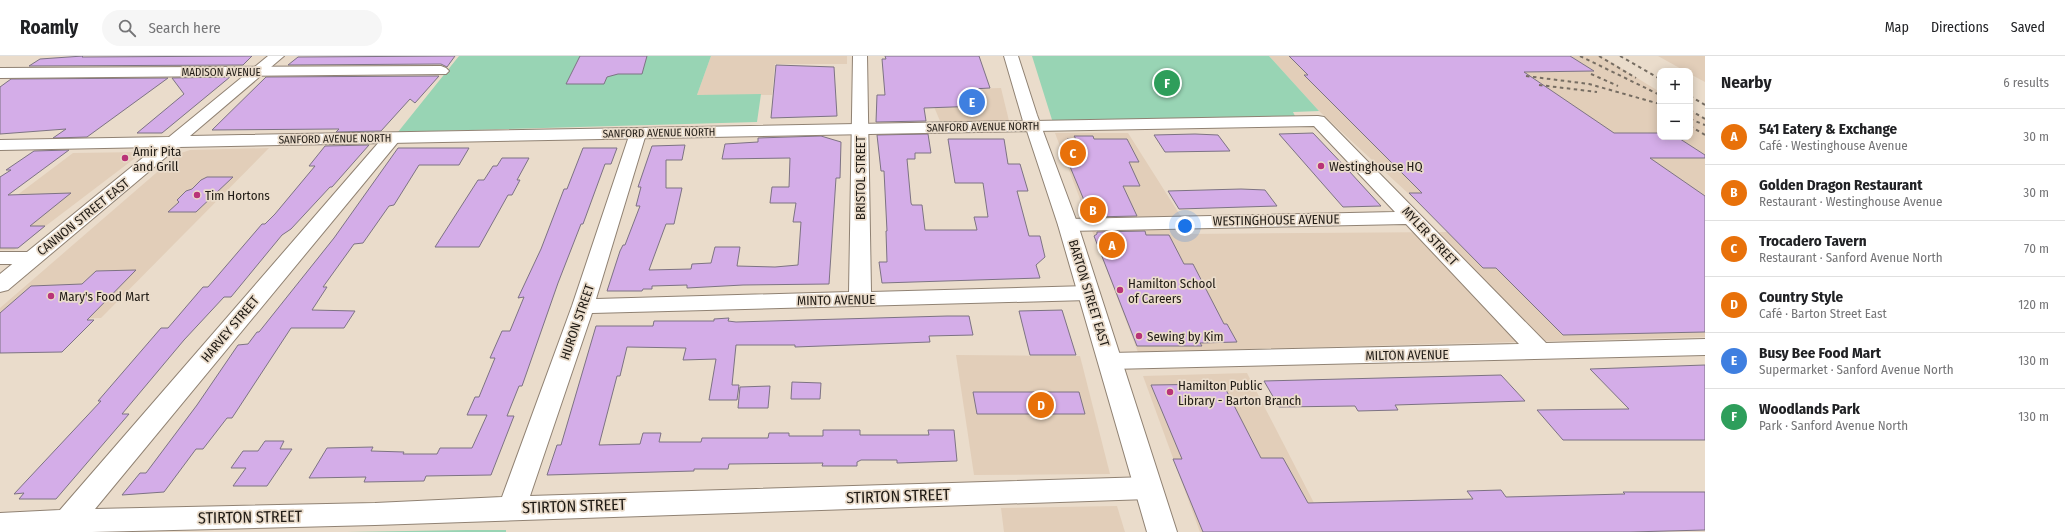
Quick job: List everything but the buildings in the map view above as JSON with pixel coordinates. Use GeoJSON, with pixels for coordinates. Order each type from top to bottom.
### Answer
{"type":"FeatureCollection","features":[{"type":"Feature","properties":{"kind":"street","name":"CANNON STREET EAST"},"geometry":{"type":"LineString","coordinates":[[0,285],[277,56]]}},
{"type":"Feature","properties":{"kind":"street","name":"BRISTOL STREET"},"geometry":{"type":"LineString","coordinates":[[860,56],[860,299]]}},
{"type":"Feature","properties":{"kind":"street","name":"BARTON STREET EAST"},"geometry":{"type":"LineString","coordinates":[[1011,56],[1029,115],[1068,225],[1162,532]]}},
{"type":"Feature","properties":{"kind":"street","name":"MADISON AVENUE"},"geometry":{"type":"LineString","coordinates":[[0,73],[441,71]]}},
{"type":"Feature","properties":{"kind":"street","name":"SANFORD AVENUE NORTH"},"geometry":{"type":"LineString","coordinates":[[0,145],[1318,121]]}},
{"type":"Feature","properties":{"kind":"street","name":"MYLER STREET"},"geometry":{"type":"LineString","coordinates":[[1318,121],[1413,218],[1481,292],[1541,352]]}},
{"type":"Feature","properties":{"kind":"street","name":"HURON STREET"},"geometry":{"type":"LineString","coordinates":[[512,508],[583,306],[637,134]]}},
{"type":"Feature","properties":{"kind":"street","name":"HARVEY STREET"},"geometry":{"type":"LineString","coordinates":[[68,521],[392,138]]}},
{"type":"Feature","properties":{"kind":"street","name":"WESTINGHOUSE AVENUE"},"geometry":{"type":"LineString","coordinates":[[1068,225],[1413,218]]}},
{"type":"Feature","properties":{"kind":"street"},"geometry":{"type":"LineString","coordinates":[[0,258],[33,258]]}},
{"type":"Feature","properties":{"kind":"street","name":"MINTO AVENUE"},"geometry":{"type":"LineString","coordinates":[[583,306],[1088,293]]}},
{"type":"Feature","properties":{"kind":"street","name":"MILTON AVENUE"},"geometry":{"type":"LineString","coordinates":[[1110,361],[1705,347]]}},
{"type":"Feature","properties":{"kind":"street","name":"STIRTON STREET"},"geometry":{"type":"LineString","coordinates":[[16,527],[68,521],[375,514],[512,508],[1148,488]]}},
{"type":"Feature","properties":{"kind":"shaded area"},"geometry":{"type":"Polygon","coordinates":[[[711,56],[847,56],[847,64],[775,64],[772,95],[697,95],[711,56]]]}},
{"type":"Feature","properties":{"kind":"shaded area"},"geometry":{"type":"Polygon","coordinates":[[[1269,56],[1601,56],[1657,90],[1657,140],[1693,140],[1693,112],[1705,119],[1705,337],[1248,349],[1139,355],[1055,133],[1128,133],[1180,215],[1185,234],[1450,232],[1319,111],[1269,56]]]}},
{"type":"Feature","properties":{"kind":"shaded area"},"geometry":{"type":"Polygon","coordinates":[[[1658,56],[1705,56],[1705,82],[1693,76],[1693,68],[1680,68],[1658,56]]]}},
{"type":"Feature","properties":{"kind":"shaded area"},"geometry":{"type":"Polygon","coordinates":[[[1001,88],[1009,121],[940,121],[927,90],[1001,88]]]}},
{"type":"Feature","properties":{"kind":"shaded area"},"geometry":{"type":"Polygon","coordinates":[[[269,148],[101,318],[0,320],[0,308],[178,154],[190,150],[269,148]]]}},
{"type":"Feature","properties":{"kind":"shaded area"},"geometry":{"type":"Polygon","coordinates":[[[143,152],[14,250],[0,250],[0,208],[73,153],[143,152]]]}},
{"type":"Feature","properties":{"kind":"shaded area"},"geometry":{"type":"Polygon","coordinates":[[[956,355],[1080,356],[1110,474],[974,475],[956,355]]]}},
{"type":"Feature","properties":{"kind":"shaded area"},"geometry":{"type":"Polygon","coordinates":[[[1247,373],[1329,532],[1200,532],[1143,376],[1247,373]]]}},
{"type":"Feature","properties":{"kind":"shaded area"},"geometry":{"type":"Polygon","coordinates":[[[1117,506],[1125,532],[1004,532],[1001,508],[1117,506]]]}},
{"type":"Feature","properties":{"kind":"green space"},"geometry":{"type":"Polygon","coordinates":[[[459,56],[711,56],[697,95],[761,94],[757,122],[398,132],[459,56]]]}},
{"type":"Feature","properties":{"kind":"green space"},"geometry":{"type":"Polygon","coordinates":[[[1032,56],[1269,56],[1319,111],[1293,112],[1296,118],[1053,123],[1032,56]]]}},
{"type":"Feature","properties":{"kind":"green space"},"geometry":{"type":"Polygon","coordinates":[[[506,530],[506,532],[347,532],[506,530]]]}},
{"type":"Feature","properties":{"kind":"railway"},"geometry":{"type":"LineString","coordinates":[[1580,56],[1657,94]]}},
{"type":"Feature","properties":{"kind":"railway"},"geometry":{"type":"LineString","coordinates":[[1599,56],[1636,78]]}},
{"type":"Feature","properties":{"kind":"railway"},"geometry":{"type":"LineString","coordinates":[[1620,56],[1657,77]]}},
{"type":"Feature","properties":{"kind":"railway"},"geometry":{"type":"LineString","coordinates":[[1591,74],[1618,86]]}},
{"type":"Feature","properties":{"kind":"railway"},"geometry":{"type":"LineString","coordinates":[[1526,76],[1589,84],[1657,103]]}},
{"type":"Feature","properties":{"kind":"railway"},"geometry":{"type":"LineString","coordinates":[[1539,85],[1597,92]]}},
{"type":"Feature","properties":{"kind":"railway"},"geometry":{"type":"LineString","coordinates":[[1693,98],[1705,105]]}},
{"type":"Feature","properties":{"kind":"railway"},"geometry":{"type":"LineString","coordinates":[[1693,112],[1705,119]]}},
{"type":"Feature","properties":{"kind":"railway"},"geometry":{"type":"LineString","coordinates":[[1693,120],[1705,125]]}},
{"type":"Feature","properties":{"kind":"railway"},"geometry":{"type":"LineString","coordinates":[[1693,128],[1705,135]]}},
{"type":"Feature","properties":{"kind":"place","name":"Woodlands Park"},"geometry":{"type":"Point","coordinates":[1167,83]}},
{"type":"Feature","properties":{"kind":"place","name":"Busy Bee Food Mart"},"geometry":{"type":"Point","coordinates":[972,102]}},
{"type":"Feature","properties":{"kind":"place","name":"Trocadero Tavern"},"geometry":{"type":"Point","coordinates":[1073,153]}},
{"type":"Feature","properties":{"kind":"place","name":"Amir Pita and Grill"},"geometry":{"type":"Point","coordinates":[125,158]}},
{"type":"Feature","properties":{"kind":"place","name":"Westinghouse HQ"},"geometry":{"type":"Point","coordinates":[1321,166]}},
{"type":"Feature","properties":{"kind":"place","name":"Tim Hortons"},"geometry":{"type":"Point","coordinates":[197,195]}},
{"type":"Feature","properties":{"kind":"place","name":"Golden Dragon Restaurant"},"geometry":{"type":"Point","coordinates":[1093,210]}},
{"type":"Feature","properties":{"kind":"place","name":"541 Eatery & Exchange"},"geometry":{"type":"Point","coordinates":[1112,245]}},
{"type":"Feature","properties":{"kind":"place","name":"Hamilton School of Careers"},"geometry":{"type":"Point","coordinates":[1120,290]}},
{"type":"Feature","properties":{"kind":"place","name":"Mary's Food Mart"},"geometry":{"type":"Point","coordinates":[51,296]}},
{"type":"Feature","properties":{"kind":"place","name":"Sewing by Kim"},"geometry":{"type":"Point","coordinates":[1139,336]}},
{"type":"Feature","properties":{"kind":"place","name":"Hamilton Public Library - Barton Branch"},"geometry":{"type":"Point","coordinates":[1170,392]}},
{"type":"Feature","properties":{"kind":"place","name":"Country Style"},"geometry":{"type":"Point","coordinates":[1041,405]}}]}
